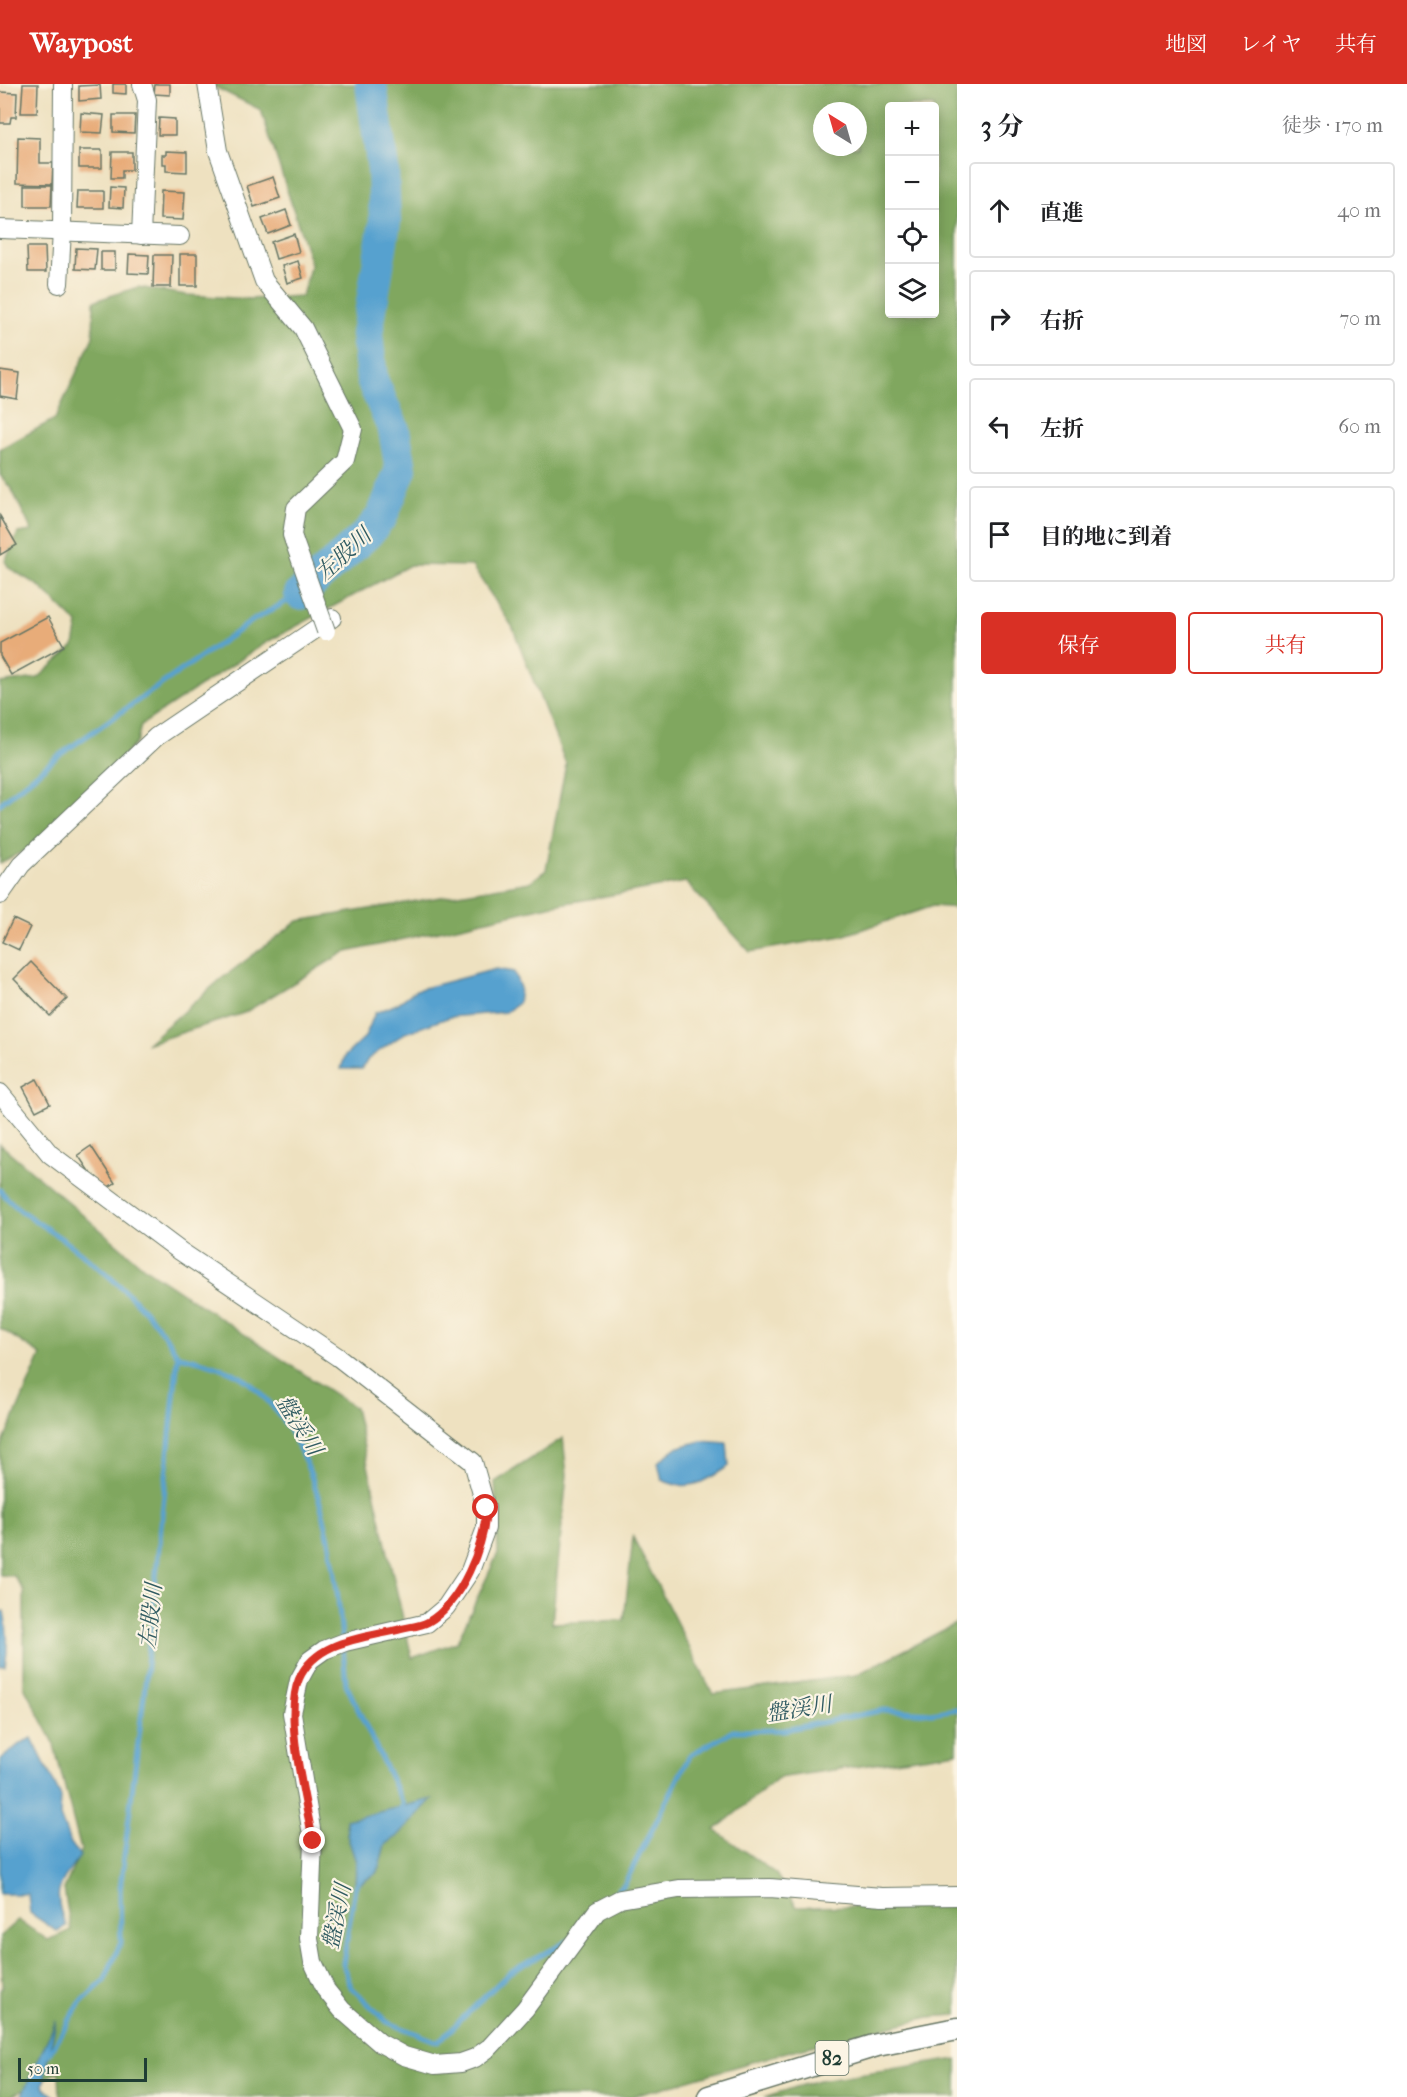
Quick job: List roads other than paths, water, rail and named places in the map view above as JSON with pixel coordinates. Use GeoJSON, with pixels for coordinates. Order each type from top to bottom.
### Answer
{"type":"FeatureCollection","features":[{"type":"Feature","properties":{"kind":"main road","name":"82"},"geometry":{"type":"LineString","coordinates":[[709,2097],[877,2045],[957,2029]]}},
{"type":"Feature","properties":{"kind":"street"},"geometry":{"type":"LineString","coordinates":[[58,284],[62,231],[63,84]]}},
{"type":"Feature","properties":{"kind":"street"},"geometry":{"type":"LineString","coordinates":[[141,235],[147,100],[142,84]]}},
{"type":"Feature","properties":{"kind":"street"},"geometry":{"type":"LineString","coordinates":[[0,895],[21,865],[156,737],[329,625],[292,535],[296,508],[345,461],[353,429],[303,328],[264,280],[218,151],[207,84]]}},
{"type":"Feature","properties":{"kind":"street"},"geometry":{"type":"LineString","coordinates":[[0,229],[180,236]]}},
{"type":"Feature","properties":{"kind":"street"},"geometry":{"type":"LineString","coordinates":[[0,1093],[50,1154],[180,1251],[338,1357],[473,1462],[486,1508],[486,1528],[470,1571],[446,1607],[427,1623],[345,1642],[324,1650],[310,1660],[298,1680],[292,1713],[313,1841],[309,1938],[313,1962],[326,1990],[342,2010],[380,2043],[404,2056],[435,2065],[462,2063],[475,2058],[490,2047],[525,2009],[597,1911],[620,1899],[679,1889],[770,1888],[882,1897],[957,1896]]}},
{"type":"Feature","properties":{"kind":"water"},"geometry":{"type":"Polygon","coordinates":[[[496,969],[514,972],[520,988],[518,1003],[506,1012],[450,1017],[405,1033],[368,1059],[362,1069],[341,1069],[345,1056],[365,1037],[375,1013],[397,1004],[416,990],[496,969]]]}},
{"type":"Feature","properties":{"kind":"water"},"geometry":{"type":"Polygon","coordinates":[[[701,1441],[727,1443],[729,1466],[697,1484],[672,1484],[662,1480],[658,1462],[676,1448],[701,1441]]]}},
{"type":"Feature","properties":{"kind":"water"},"geometry":{"type":"Polygon","coordinates":[[[4,1611],[7,1652],[5,1666],[0,1666],[0,1612],[4,1611]]]}},
{"type":"Feature","properties":{"kind":"water"},"geometry":{"type":"Polygon","coordinates":[[[32,1738],[61,1797],[60,1816],[70,1842],[80,1856],[62,1882],[58,1896],[66,1926],[57,1931],[30,1913],[28,1894],[0,1894],[0,1760],[21,1743],[32,1738]]]}},
{"type":"Feature","properties":{"kind":"water"},"geometry":{"type":"Polygon","coordinates":[[[432,1799],[397,1837],[385,1844],[378,1872],[355,1887],[356,1862],[347,1835],[346,1820],[432,1799]]]}},
{"type":"Feature","properties":{"kind":"water"},"geometry":{"type":"Polygon","coordinates":[[[56,2021],[43,2086],[55,2097],[21,2097],[56,2021]]]}},
{"type":"Feature","properties":{"kind":"waterway","name":"左股川"},"geometry":{"type":"LineString","coordinates":[[300,594],[367,534],[382,516],[401,469],[394,430],[372,380],[367,334],[385,222],[383,169],[371,84]]}},
{"type":"Feature","properties":{"kind":"waterway","name":"左股川"},"geometry":{"type":"LineString","coordinates":[[0,804],[58,756],[255,619],[300,594]]}},
{"type":"Feature","properties":{"kind":"waterway","name":"左股川"},"geometry":{"type":"LineString","coordinates":[[0,1190],[23,1212],[69,1244],[115,1281],[156,1324],[178,1356],[144,1695],[120,1890],[121,1942],[104,1981],[80,2003],[49,2054]]}},
{"type":"Feature","properties":{"kind":"waterway","name":"盤渓川"},"geometry":{"type":"LineString","coordinates":[[178,1356],[214,1366],[247,1381],[271,1405],[291,1433],[307,1465],[328,1534],[342,1638]]}},
{"type":"Feature","properties":{"kind":"waterway","name":"盤渓川"},"geometry":{"type":"LineString","coordinates":[[343,1648],[346,1684],[403,1804],[400,1810]]}},
{"type":"Feature","properties":{"kind":"waterway","name":"盤渓川"},"geometry":{"type":"LineString","coordinates":[[614,1894],[625,1883],[690,1755],[733,1731],[784,1730],[884,1710],[931,1713],[957,1709]]}},
{"type":"Feature","properties":{"kind":"waterway","name":"盤渓川"},"geometry":{"type":"LineString","coordinates":[[359,1881],[355,1887],[343,1964],[351,1987],[387,2022],[438,2042],[510,1972],[568,1941]]}}]}
